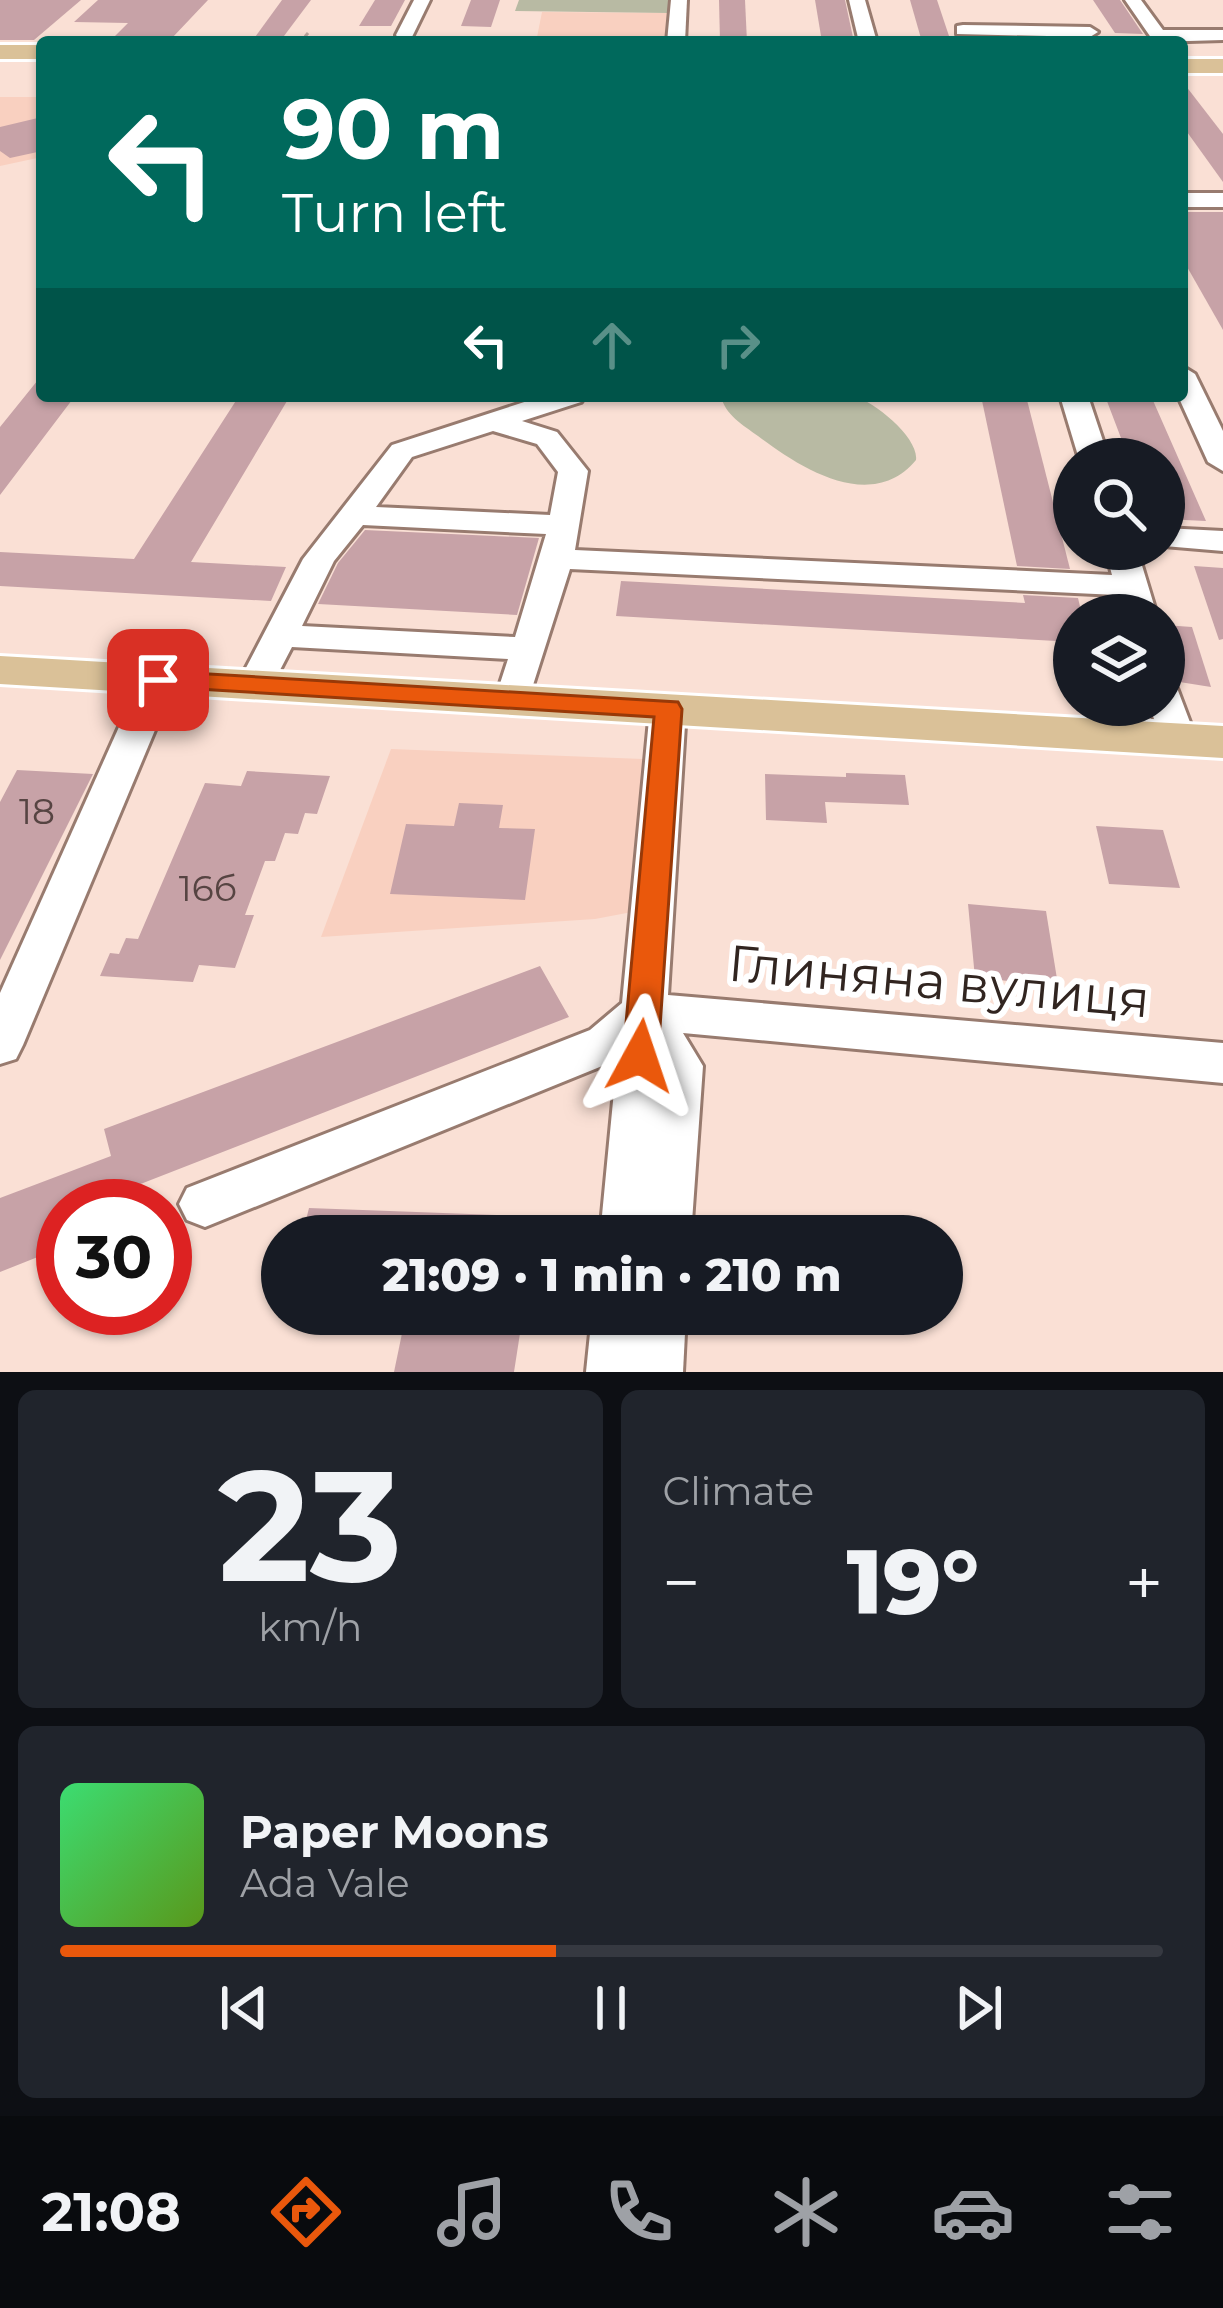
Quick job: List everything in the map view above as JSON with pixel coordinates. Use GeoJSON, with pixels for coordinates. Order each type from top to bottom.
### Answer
{"type":"FeatureCollection","features":[{"type":"Feature","properties":{"kind":"main road"},"geometry":{"type":"LineString","coordinates":[[0,52],[36,52]]}},
{"type":"Feature","properties":{"kind":"main road"},"geometry":{"type":"LineString","coordinates":[[1188,66],[1223,66]]}},
{"type":"Feature","properties":{"kind":"main road"},"geometry":{"type":"LineString","coordinates":[[0,670],[668,709],[1053,715]]}},
{"type":"Feature","properties":{"kind":"main road"},"geometry":{"type":"LineString","coordinates":[[1185,724],[1223,742]]}},
{"type":"Feature","properties":{"kind":"street"},"geometry":{"type":"LineString","coordinates":[[405,35],[422,0]]}},
{"type":"Feature","properties":{"kind":"street"},"geometry":{"type":"LineString","coordinates":[[676,36],[679,0]]}},
{"type":"Feature","properties":{"kind":"street"},"geometry":{"type":"LineString","coordinates":[[857,0],[866,36]]}},
{"type":"Feature","properties":{"kind":"street"},"geometry":{"type":"LineString","coordinates":[[1133,0],[1159,36]]}},
{"type":"Feature","properties":{"kind":"street"},"geometry":{"type":"LineString","coordinates":[[963,29],[1090,32]]}},
{"type":"Feature","properties":{"kind":"street"},"geometry":{"type":"LineString","coordinates":[[1188,37],[1223,35]]}},
{"type":"Feature","properties":{"kind":"street"},"geometry":{"type":"LineString","coordinates":[[1188,387],[1223,462]]}},
{"type":"Feature","properties":{"kind":"street"},"geometry":{"type":"LineString","coordinates":[[255,685],[320,559],[402,451],[554,402]]}},
{"type":"Feature","properties":{"kind":"street"},"geometry":{"type":"LineString","coordinates":[[1076,402],[1087,438]]}},
{"type":"Feature","properties":{"kind":"street"},"geometry":{"type":"LineString","coordinates":[[494,422],[532,431],[562,454],[573,472],[557,560],[512,699]]}},
{"type":"Feature","properties":{"kind":"street"},"geometry":{"type":"LineString","coordinates":[[354,515],[564,525]]}},
{"type":"Feature","properties":{"kind":"street"},"geometry":{"type":"LineString","coordinates":[[1185,538],[1223,541]]}},
{"type":"Feature","properties":{"kind":"street"},"geometry":{"type":"LineString","coordinates":[[557,560],[1053,595]]}},
{"type":"Feature","properties":{"kind":"street"},"geometry":{"type":"LineString","coordinates":[[280,636],[528,649]]}},
{"type":"Feature","properties":{"kind":"street"},"geometry":{"type":"LineString","coordinates":[[0,1045],[158,680]]}},
{"type":"Feature","properties":{"kind":"street"},"geometry":{"type":"LineString","coordinates":[[628,1215],[668,709]]}},
{"type":"Feature","properties":{"kind":"street"},"geometry":{"type":"LineString","coordinates":[[205,1204],[606,1045],[644,1011]]}},
{"type":"Feature","properties":{"kind":"street"},"geometry":{"type":"LineString","coordinates":[[644,1011],[679,1066],[667,1215]]}},
{"type":"Feature","properties":{"kind":"street","name":"Глиняна вулиця"},"geometry":{"type":"LineString","coordinates":[[644,1011],[1223,1064]]}},
{"type":"Feature","properties":{"kind":"street"},"geometry":{"type":"LineString","coordinates":[[614,1372],[617,1335]]}},
{"type":"Feature","properties":{"kind":"street"},"geometry":{"type":"LineString","coordinates":[[655,1372],[658,1335]]}},
{"type":"Feature","properties":{"kind":"path"},"geometry":{"type":"LineString","coordinates":[[306,36],[310,32]]}},
{"type":"Feature","properties":{"kind":"shaded area"},"geometry":{"type":"Polygon","coordinates":[[[542,12],[668,13],[667,36],[537,36],[542,12]]]}},
{"type":"Feature","properties":{"kind":"shaded area"},"geometry":{"type":"Polygon","coordinates":[[[0,97],[36,97],[36,158],[0,166],[0,97]]]}},
{"type":"Feature","properties":{"kind":"shaded area"},"geometry":{"type":"Polygon","coordinates":[[[391,749],[643,759],[632,912],[595,919],[321,937],[391,749]]]}},
{"type":"Feature","properties":{"kind":"green space"},"geometry":{"type":"Polygon","coordinates":[[[519,0],[668,0],[668,13],[515,11],[519,0]]]}},
{"type":"Feature","properties":{"kind":"green space"},"geometry":{"type":"Polygon","coordinates":[[[867,402],[894,422],[911,442],[916,460],[898,476],[878,483],[836,480],[794,460],[746,428],[723,403],[867,402]]]}},
{"type":"Feature","properties":{"kind":"building"},"geometry":{"type":"Polygon","coordinates":[[[0,0],[81,0],[34,40],[0,40],[0,0]]]}},
{"type":"Feature","properties":{"kind":"building"},"geometry":{"type":"Polygon","coordinates":[[[98,0],[208,0],[174,36],[115,36],[128,23],[74,22],[98,0]]]}},
{"type":"Feature","properties":{"kind":"building"},"geometry":{"type":"Polygon","coordinates":[[[282,0],[311,0],[284,36],[256,36],[282,0]]]}},
{"type":"Feature","properties":{"kind":"building"},"geometry":{"type":"Polygon","coordinates":[[[375,0],[405,0],[391,26],[359,26],[375,0]]]}},
{"type":"Feature","properties":{"kind":"building"},"geometry":{"type":"Polygon","coordinates":[[[471,0],[500,0],[491,27],[461,26],[471,0]]]}},
{"type":"Feature","properties":{"kind":"building"},"geometry":{"type":"Polygon","coordinates":[[[719,0],[745,0],[747,36],[720,36],[719,0]]]}},
{"type":"Feature","properties":{"kind":"building"},"geometry":{"type":"Polygon","coordinates":[[[815,0],[845,0],[853,36],[821,36],[815,0]]]}},
{"type":"Feature","properties":{"kind":"building"},"geometry":{"type":"Polygon","coordinates":[[[910,0],[937,0],[949,36],[920,36],[910,0]]]}},
{"type":"Feature","properties":{"kind":"building"},"geometry":{"type":"Polygon","coordinates":[[[1093,0],[1120,0],[1143,34],[1115,33],[1093,0]]]}},
{"type":"Feature","properties":{"kind":"building"},"geometry":{"type":"Polygon","coordinates":[[[1188,89],[1223,134],[1223,182],[1188,133],[1188,89]]]}},
{"type":"Feature","properties":{"kind":"building"},"geometry":{"type":"Polygon","coordinates":[[[36,118],[36,152],[10,158],[0,151],[0,127],[36,118]]]}},
{"type":"Feature","properties":{"kind":"building"},"geometry":{"type":"Polygon","coordinates":[[[1188,212],[1223,212],[1223,330],[1188,269],[1188,212]]]}},
{"type":"Feature","properties":{"kind":"building"},"geometry":{"type":"Polygon","coordinates":[[[36,382],[36,402],[70,402],[0,495],[0,427],[36,382]]]}},
{"type":"Feature","properties":{"kind":"building"},"geometry":{"type":"Polygon","coordinates":[[[235,402],[286,402],[191,562],[286,567],[271,601],[0,586],[0,552],[134,559],[235,402]]]}},
{"type":"Feature","properties":{"kind":"building"},"geometry":{"type":"Polygon","coordinates":[[[982,402],[1028,402],[1053,502],[1053,568],[1017,566],[982,402]]]}},
{"type":"Feature","properties":{"kind":"building"},"geometry":{"type":"Polygon","coordinates":[[[1107,402],[1154,402],[1169,438],[1121,438],[1107,402]]]}},
{"type":"Feature","properties":{"kind":"building"},"geometry":{"type":"Polygon","coordinates":[[[1185,473],[1206,521],[1185,520],[1185,473]]]}},
{"type":"Feature","properties":{"kind":"building"},"geometry":{"type":"Polygon","coordinates":[[[365,530],[539,538],[517,615],[318,604],[338,563],[365,530]]]}},
{"type":"Feature","properties":{"kind":"building"},"geometry":{"type":"Polygon","coordinates":[[[1194,566],[1223,568],[1223,639],[1219,640],[1194,566]]]}},
{"type":"Feature","properties":{"kind":"building"},"geometry":{"type":"Polygon","coordinates":[[[621,581],[1025,603],[1023,595],[1053,597],[1053,641],[616,616],[621,581]]]}},
{"type":"Feature","properties":{"kind":"building"},"geometry":{"type":"Polygon","coordinates":[[[1185,626],[1192,627],[1211,687],[1185,683],[1185,626]]]}},
{"type":"Feature","properties":{"kind":"building"},"geometry":{"type":"Polygon","coordinates":[[[17,770],[93,774],[0,960],[0,802],[17,770]]]}},
{"type":"Feature","properties":{"kind":"building"},"geometry":{"type":"Polygon","coordinates":[[[247,771],[330,776],[317,814],[305,813],[298,834],[285,833],[275,861],[265,861],[245,915],[254,915],[235,968],[199,965],[193,982],[100,976],[110,953],[119,954],[126,938],[138,939],[205,783],[241,786],[247,771]]]}},
{"type":"Feature","properties":{"kind":"building"},"geometry":{"type":"Polygon","coordinates":[[[846,773],[905,775],[909,805],[825,802],[827,823],[766,820],[765,774],[846,777],[846,773]]]}},
{"type":"Feature","properties":{"kind":"building"},"geometry":{"type":"Polygon","coordinates":[[[459,803],[503,805],[499,828],[535,829],[525,900],[390,894],[406,824],[454,826],[459,803]]]}},
{"type":"Feature","properties":{"kind":"building"},"geometry":{"type":"Polygon","coordinates":[[[1096,826],[1163,830],[1180,888],[1109,884],[1096,826]]]}},
{"type":"Feature","properties":{"kind":"building"},"geometry":{"type":"Polygon","coordinates":[[[968,904],[1046,911],[1058,985],[975,978],[968,904]]]}},
{"type":"Feature","properties":{"kind":"building"},"geometry":{"type":"Polygon","coordinates":[[[540,966],[569,1017],[153,1179],[50,1179],[111,1156],[104,1129],[540,966]]]}},
{"type":"Feature","properties":{"kind":"building"},"geometry":{"type":"Polygon","coordinates":[[[36,1184],[36,1258],[0,1272],[0,1198],[36,1184]]]}},
{"type":"Feature","properties":{"kind":"building"},"geometry":{"type":"Polygon","coordinates":[[[309,1208],[495,1215],[307,1215],[309,1208]]]}},
{"type":"Feature","properties":{"kind":"building"},"geometry":{"type":"Polygon","coordinates":[[[402,1335],[520,1335],[514,1372],[394,1372],[402,1335]]]}},
{"type":"Feature","properties":{"kind":"route"},"geometry":{"type":"LineString","coordinates":[[158,680],[668,709],[640,1056]]}}]}
